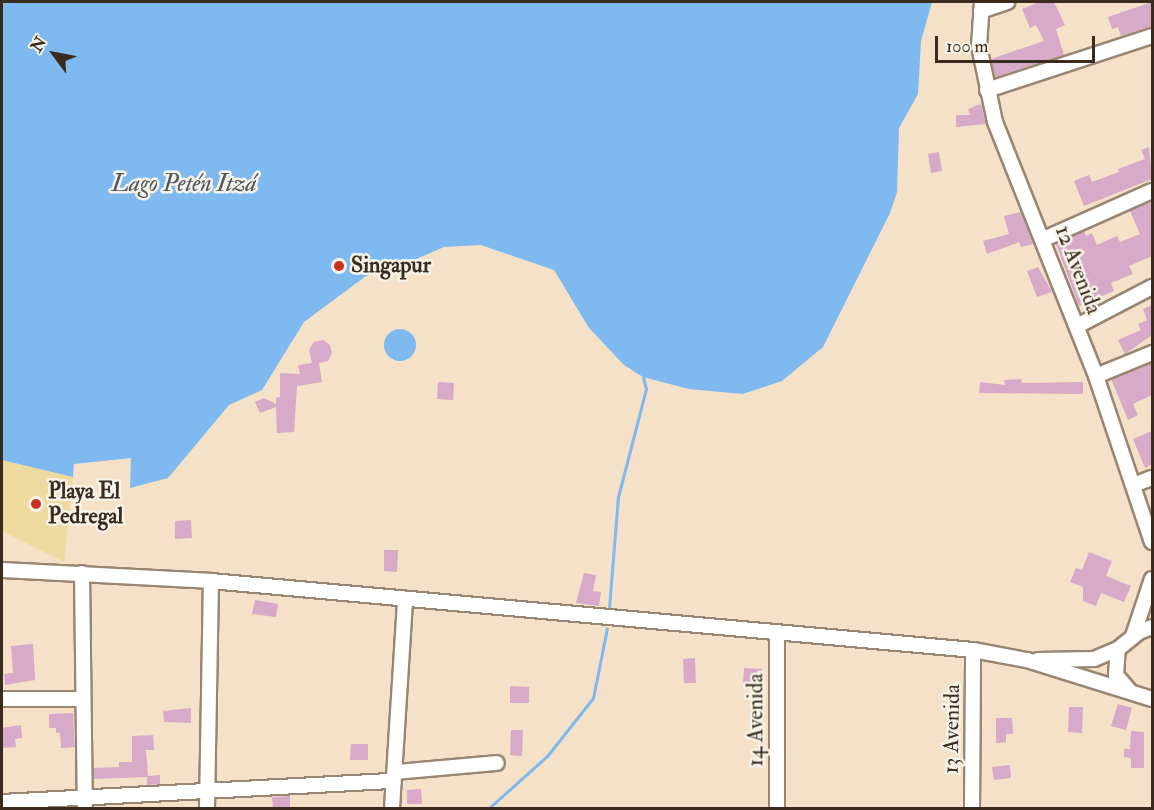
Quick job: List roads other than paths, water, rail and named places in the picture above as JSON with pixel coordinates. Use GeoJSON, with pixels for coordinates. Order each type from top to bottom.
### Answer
{"type":"FeatureCollection","features":[{"type":"Feature","properties":{"kind":"street"},"geometry":{"type":"LineString","coordinates":[[982,6],[1007,2]]}},
{"type":"Feature","properties":{"kind":"street","name":"12 Avenida"},"geometry":{"type":"LineString","coordinates":[[982,6],[979,46],[995,122],[1044,239],[1096,376],[1136,484],[1152,542]]}},
{"type":"Feature","properties":{"kind":"street"},"geometry":{"type":"LineString","coordinates":[[987,90],[1152,36]]}},
{"type":"Feature","properties":{"kind":"street"},"geometry":{"type":"LineString","coordinates":[[1044,239],[1152,191]]}},
{"type":"Feature","properties":{"kind":"street"},"geometry":{"type":"LineString","coordinates":[[1077,326],[1152,287]]}},
{"type":"Feature","properties":{"kind":"street"},"geometry":{"type":"LineString","coordinates":[[1096,376],[1152,353]]}},
{"type":"Feature","properties":{"kind":"street"},"geometry":{"type":"LineString","coordinates":[[1136,484],[1152,478]]}},
{"type":"Feature","properties":{"kind":"street"},"geometry":{"type":"LineString","coordinates":[[2,570],[211,581],[405,602],[974,650],[1027,660],[1152,699]]}},
{"type":"Feature","properties":{"kind":"street"},"geometry":{"type":"LineString","coordinates":[[82,573],[85,804]]}},
{"type":"Feature","properties":{"kind":"street"},"geometry":{"type":"LineString","coordinates":[[1133,636],[1152,579]]}},
{"type":"Feature","properties":{"kind":"street"},"geometry":{"type":"LineString","coordinates":[[207,808],[211,581]]}},
{"type":"Feature","properties":{"kind":"street"},"geometry":{"type":"LineString","coordinates":[[392,808],[405,602]]}},
{"type":"Feature","properties":{"kind":"street"},"geometry":{"type":"LineString","coordinates":[[1027,660],[1094,658],[1118,649],[1133,636],[1152,627]]}},
{"type":"Feature","properties":{"kind":"street","name":"14 Avenida"},"geometry":{"type":"LineString","coordinates":[[777,632],[777,808]]}},
{"type":"Feature","properties":{"kind":"street"},"geometry":{"type":"LineString","coordinates":[[1118,649],[1116,675],[1131,692]]}},
{"type":"Feature","properties":{"kind":"street","name":"13 Avenida"},"geometry":{"type":"LineString","coordinates":[[972,808],[974,650]]}},
{"type":"Feature","properties":{"kind":"street"},"geometry":{"type":"LineString","coordinates":[[2,699],[82,699]]}},
{"type":"Feature","properties":{"kind":"street"},"geometry":{"type":"LineString","coordinates":[[2,802],[85,804],[206,791],[395,777],[497,762]]}},
{"type":"Feature","properties":{"kind":"water","name":"Lago Petén Itzá"},"geometry":{"type":"Polygon","coordinates":[[[2,2],[932,2],[921,41],[918,94],[899,128],[897,192],[890,213],[823,347],[782,381],[743,394],[689,389],[643,377],[624,365],[589,328],[554,270],[481,245],[444,247],[391,270],[366,276],[304,322],[262,390],[229,405],[168,478],[130,488],[131,458],[74,464],[73,477],[2,460],[2,2]]]}},
{"type":"Feature","properties":{"kind":"water"},"geometry":{"type":"Polygon","coordinates":[[[400,329],[411,334],[416,345],[411,356],[400,361],[389,356],[384,345],[389,334],[400,329]]]}},
{"type":"Feature","properties":{"kind":"waterway"},"geometry":{"type":"LineString","coordinates":[[609,608],[618,497],[646,389],[643,377]]}},
{"type":"Feature","properties":{"kind":"waterway"},"geometry":{"type":"LineString","coordinates":[[489,808],[547,756],[593,698],[607,628]]}},
{"type":"Feature","properties":{"kind":"place","name":"Singapur"},"geometry":{"type":"Point","coordinates":[339,266]}},
{"type":"Feature","properties":{"kind":"place","name":"Playa El Pedregal"},"geometry":{"type":"Point","coordinates":[36,504]}}]}
